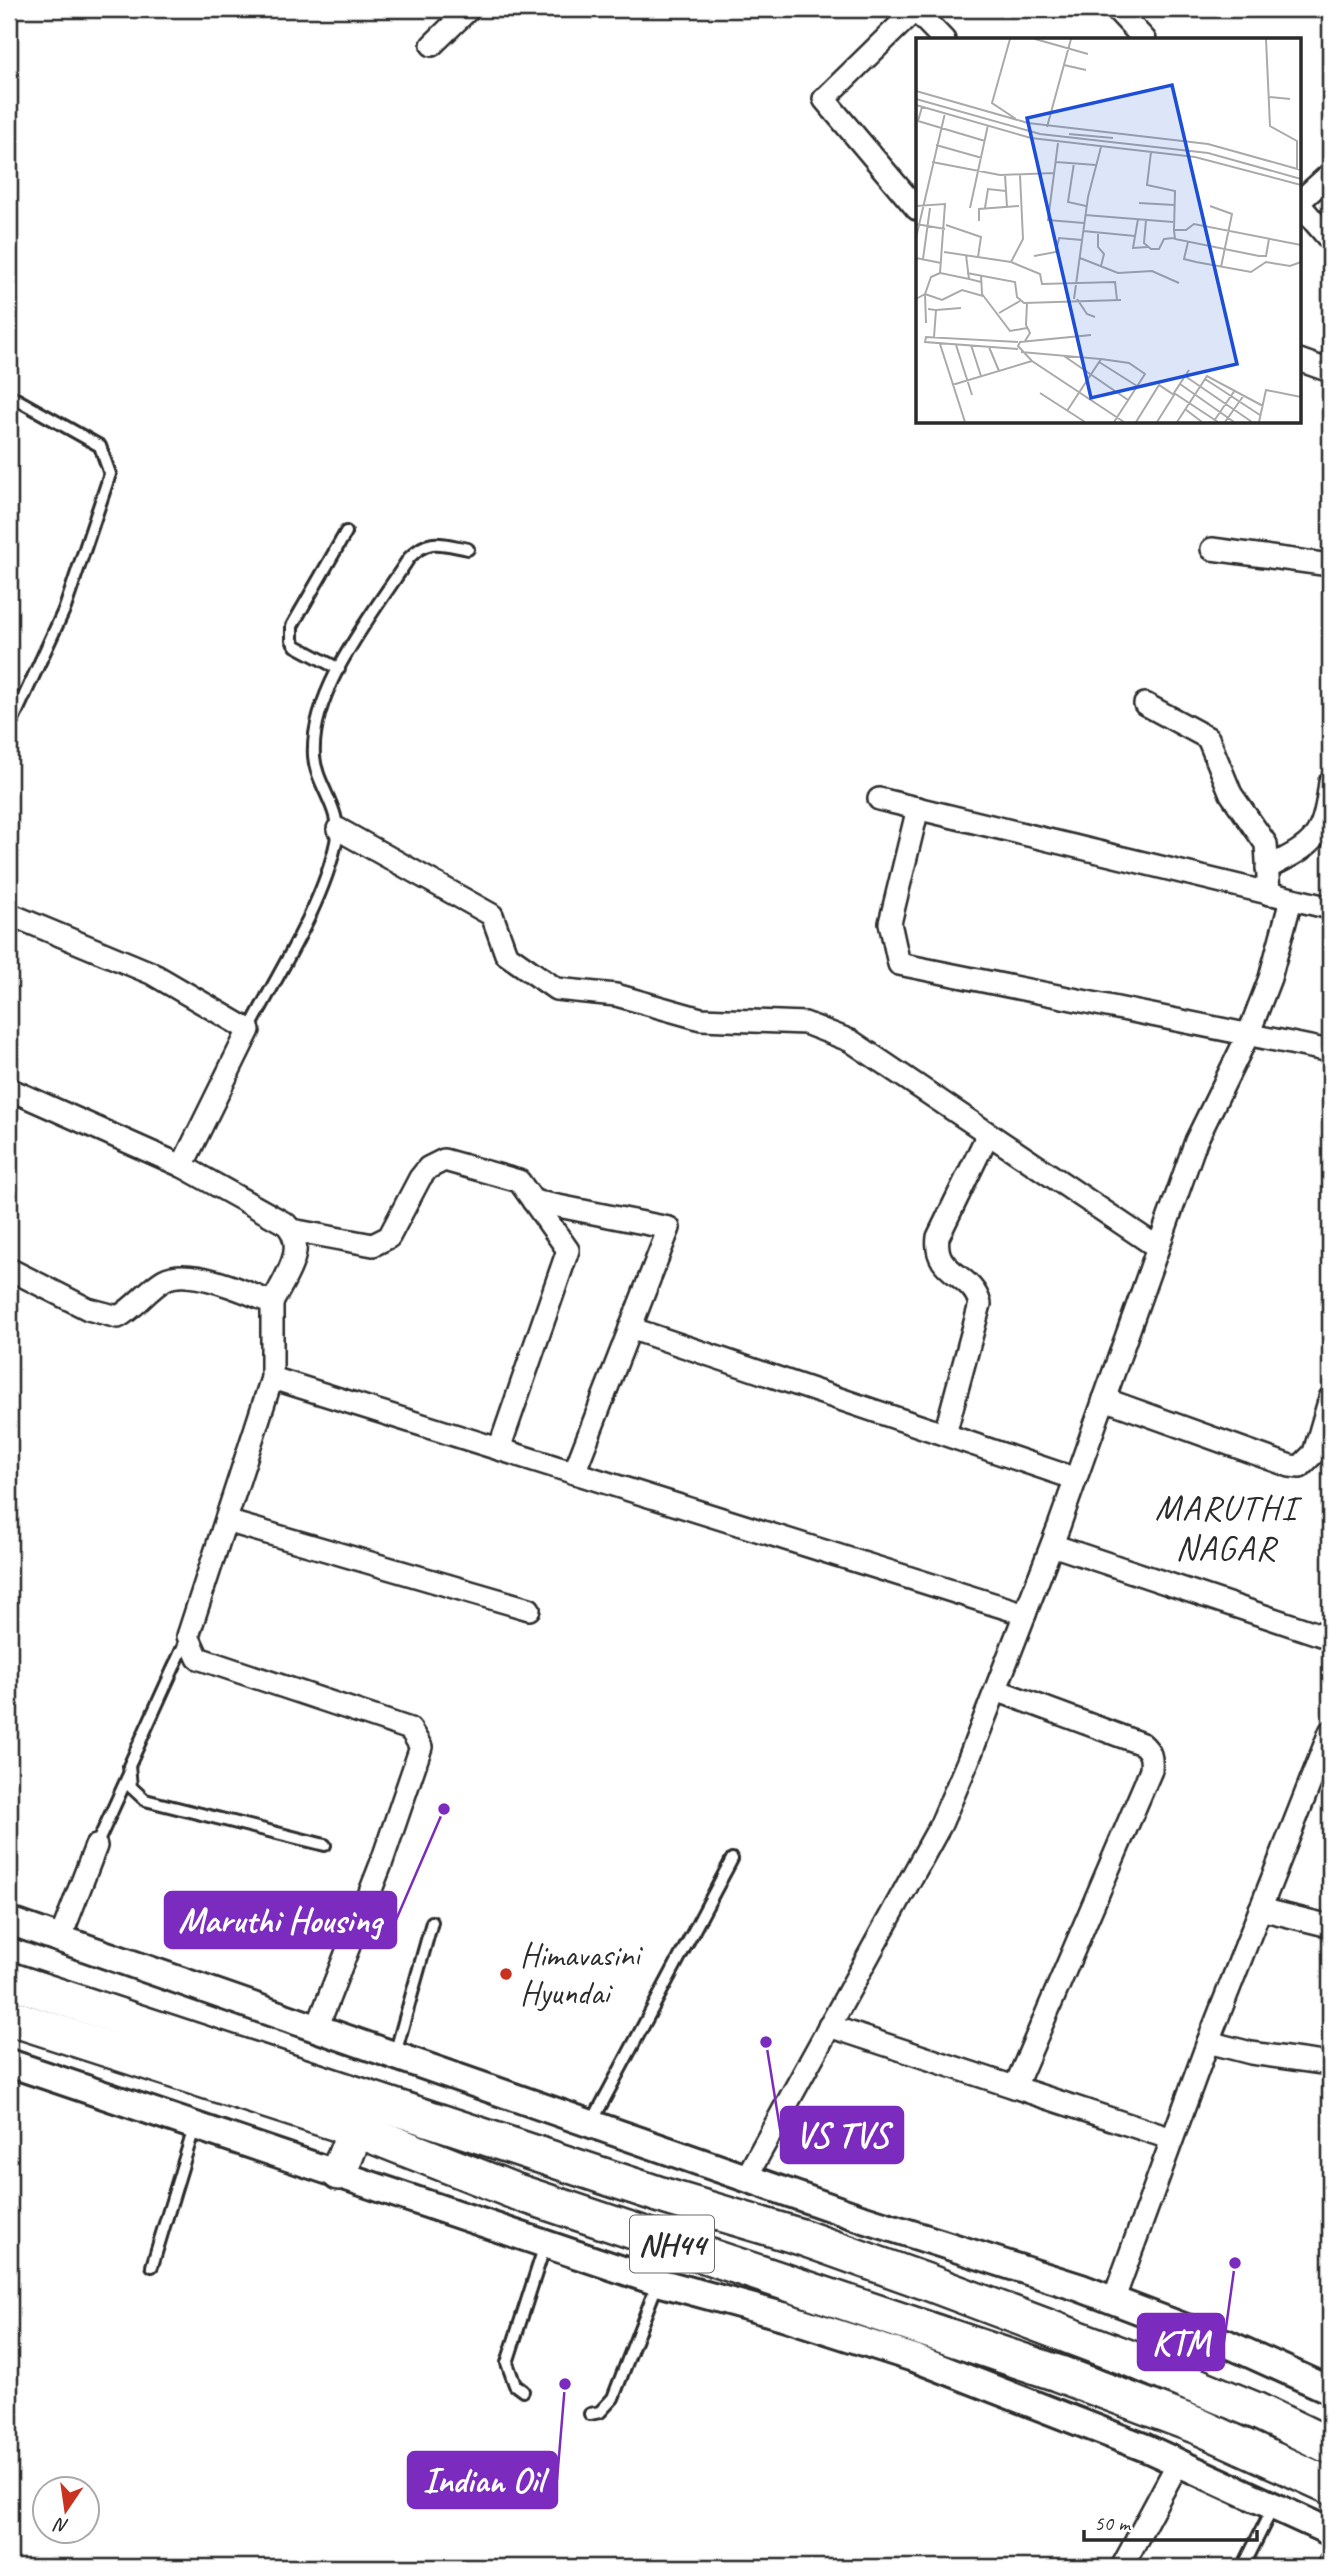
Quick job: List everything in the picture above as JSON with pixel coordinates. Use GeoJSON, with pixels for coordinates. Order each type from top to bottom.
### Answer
{"type":"FeatureCollection","features":[{"type":"Feature","properties":{"kind":"highway","name":"NH44"},"geometry":{"type":"LineString","coordinates":[[9,1980],[561,2163],[814,2242],[1129,2358],[1257,2411],[1330,2446]]}},
{"type":"Feature","properties":{"kind":"highway","name":"NH44"},"geometry":{"type":"LineString","coordinates":[[9,2017],[356,2129],[514,2191],[1057,2372],[1198,2426],[1330,2486]]}},
{"type":"Feature","properties":{"kind":"highway"},"geometry":{"type":"LineString","coordinates":[[339,2172],[356,2129]]}},
{"type":"Feature","properties":{"kind":"street"},"geometry":{"type":"LineString","coordinates":[[432,45],[469,9]]}},
{"type":"Feature","properties":{"kind":"street"},"geometry":{"type":"LineString","coordinates":[[1116,9],[1143,38]]}},
{"type":"Feature","properties":{"kind":"street"},"geometry":{"type":"LineString","coordinates":[[916,208],[824,99],[915,10],[942,38]]}},
{"type":"Feature","properties":{"kind":"street"},"geometry":{"type":"LineString","coordinates":[[1300,202],[1330,174]]}},
{"type":"Feature","properties":{"kind":"street"},"geometry":{"type":"LineString","coordinates":[[1300,204],[1330,240]]}},
{"type":"Feature","properties":{"kind":"street"},"geometry":{"type":"LineString","coordinates":[[1300,360],[1330,371]]}},
{"type":"Feature","properties":{"kind":"street"},"geometry":{"type":"LineString","coordinates":[[1212,549],[1330,565]]}},
{"type":"Feature","properties":{"kind":"street"},"geometry":{"type":"LineString","coordinates":[[1145,704],[1208,738],[1231,794],[1266,844],[1269,894]]}},
{"type":"Feature","properties":{"kind":"street"},"geometry":{"type":"LineString","coordinates":[[1267,868],[1305,849],[1325,821],[1330,782]]}},
{"type":"Feature","properties":{"kind":"street"},"geometry":{"type":"LineString","coordinates":[[879,799],[1330,908]]}},
{"type":"Feature","properties":{"kind":"street"},"geometry":{"type":"LineString","coordinates":[[918,808],[890,923],[899,964],[1330,1051]]}},
{"type":"Feature","properties":{"kind":"street"},"geometry":{"type":"LineString","coordinates":[[338,829],[492,915],[506,954],[555,989],[616,995],[701,1019],[805,1023],[825,1028],[851,1041],[1157,1247]]}},
{"type":"Feature","properties":{"kind":"street"},"geometry":{"type":"LineString","coordinates":[[746,2178],[941,1824],[1052,1545],[1196,1141],[1248,1035],[1270,978],[1291,900]]}},
{"type":"Feature","properties":{"kind":"street"},"geometry":{"type":"LineString","coordinates":[[9,914],[151,973],[249,1030],[182,1166]]}},
{"type":"Feature","properties":{"kind":"street"},"geometry":{"type":"LineString","coordinates":[[9,1089],[182,1166],[292,1230],[373,1245],[383,1242],[393,1230],[428,1168],[444,1160],[519,1181],[568,1250],[499,1449]]}},
{"type":"Feature","properties":{"kind":"street"},"geometry":{"type":"LineString","coordinates":[[946,1434],[980,1304],[973,1288],[941,1261],[937,1253],[938,1237],[988,1134]]}},
{"type":"Feature","properties":{"kind":"street"},"geometry":{"type":"LineString","coordinates":[[533,1201],[669,1228],[574,1473]]}},
{"type":"Feature","properties":{"kind":"street"},"geometry":{"type":"LineString","coordinates":[[292,1230],[296,1248],[293,1263],[272,1303],[272,1378],[188,1636],[198,1658],[410,1729],[421,1747],[380,1864],[317,2028]]}},
{"type":"Feature","properties":{"kind":"street"},"geometry":{"type":"LineString","coordinates":[[9,1269],[88,1309],[118,1317],[133,1309],[162,1281],[176,1274],[232,1287],[272,1303]]}},
{"type":"Feature","properties":{"kind":"street"},"geometry":{"type":"LineString","coordinates":[[631,1328],[1076,1479]]}},
{"type":"Feature","properties":{"kind":"street"},"geometry":{"type":"LineString","coordinates":[[272,1378],[1025,1614]]}},
{"type":"Feature","properties":{"kind":"street"},"geometry":{"type":"LineString","coordinates":[[1104,1399],[1290,1466],[1300,1467],[1314,1453],[1330,1398]]}},
{"type":"Feature","properties":{"kind":"street"},"geometry":{"type":"LineString","coordinates":[[226,1521],[529,1609]]}},
{"type":"Feature","properties":{"kind":"street"},"geometry":{"type":"LineString","coordinates":[[1052,1545],[1330,1638]]}},
{"type":"Feature","properties":{"kind":"street"},"geometry":{"type":"LineString","coordinates":[[996,1690],[1142,1744],[1152,1759],[1150,1770],[1015,2087]]}},
{"type":"Feature","properties":{"kind":"street"},"geometry":{"type":"LineString","coordinates":[[1114,2301],[1208,2042],[1330,1732]]}},
{"type":"Feature","properties":{"kind":"street"},"geometry":{"type":"LineString","coordinates":[[60,1939],[96,1846]]}},
{"type":"Feature","properties":{"kind":"street"},"geometry":{"type":"LineString","coordinates":[[1260,1909],[1330,1926]]}},
{"type":"Feature","properties":{"kind":"street"},"geometry":{"type":"LineString","coordinates":[[9,1921],[746,2178],[1114,2301],[1228,2344],[1330,2389]]}},
{"type":"Feature","properties":{"kind":"street"},"geometry":{"type":"LineString","coordinates":[[829,2026],[1172,2139]]}},
{"type":"Feature","properties":{"kind":"street"},"geometry":{"type":"LineString","coordinates":[[1208,2042],[1251,2053],[1330,2064]]}},
{"type":"Feature","properties":{"kind":"street"},"geometry":{"type":"LineString","coordinates":[[9,2063],[339,2172],[658,2282],[783,2316],[917,2360],[1178,2463],[1330,2532]]}},
{"type":"Feature","properties":{"kind":"street"},"geometry":{"type":"LineString","coordinates":[[1122,2567],[1178,2463]]}},
{"type":"Feature","properties":{"kind":"lane"},"geometry":{"type":"LineString","coordinates":[[9,395],[100,446],[110,474],[65,608],[9,729]]}},
{"type":"Feature","properties":{"kind":"lane"},"geometry":{"type":"LineString","coordinates":[[339,668],[296,646],[291,634],[292,626],[346,532]]}},
{"type":"Feature","properties":{"kind":"lane"},"geometry":{"type":"LineString","coordinates":[[249,1030],[314,902],[334,850],[338,829],[314,761],[313,731],[321,702],[339,668],[409,558],[420,546],[431,542],[468,549]]}},
{"type":"Feature","properties":{"kind":"lane"},"geometry":{"type":"LineString","coordinates":[[96,1846],[188,1636]]}},
{"type":"Feature","properties":{"kind":"lane"},"geometry":{"type":"LineString","coordinates":[[128,1776],[131,1787],[145,1800],[325,1845]]}},
{"type":"Feature","properties":{"kind":"lane"},"geometry":{"type":"LineString","coordinates":[[592,2123],[732,1859]]}},
{"type":"Feature","properties":{"kind":"lane"},"geometry":{"type":"LineString","coordinates":[[395,2054],[432,1922]]}},
{"type":"Feature","properties":{"kind":"lane"},"geometry":{"type":"LineString","coordinates":[[152,2266],[195,2125]]}},
{"type":"Feature","properties":{"kind":"lane"},"geometry":{"type":"LineString","coordinates":[[523,2391],[515,2385],[508,2363],[545,2245]]}},
{"type":"Feature","properties":{"kind":"lane"},"geometry":{"type":"LineString","coordinates":[[590,2414],[600,2412],[613,2398],[658,2282]]}},
{"type":"Feature","properties":{"kind":"lane"},"geometry":{"type":"LineString","coordinates":[[1243,2567],[1273,2506]]}},
{"type":"Feature","properties":{"kind":"lane"},"geometry":{"type":"LineString","coordinates":[[1322,2567],[1330,2552]]}},
{"type":"Feature","properties":{"kind":"place","name":"Maruthi Housing"},"geometry":{"type":"Point","coordinates":[444,1809]}},
{"type":"Feature","properties":{"kind":"place","name":"Himavasini Hyundai"},"geometry":{"type":"Point","coordinates":[506,1974]}},
{"type":"Feature","properties":{"kind":"place","name":"VS TVS"},"geometry":{"type":"Point","coordinates":[766,2042]}},
{"type":"Feature","properties":{"kind":"place","name":"KTM"},"geometry":{"type":"Point","coordinates":[1235,2263]}},
{"type":"Feature","properties":{"kind":"place","name":"Indian Oil"},"geometry":{"type":"Point","coordinates":[565,2384]}},
{"type":"Feature","properties":{"kind":"district","name":"MARUTHI NAGAR"},"geometry":{"type":"Point","coordinates":[1226,1527]}}]}
